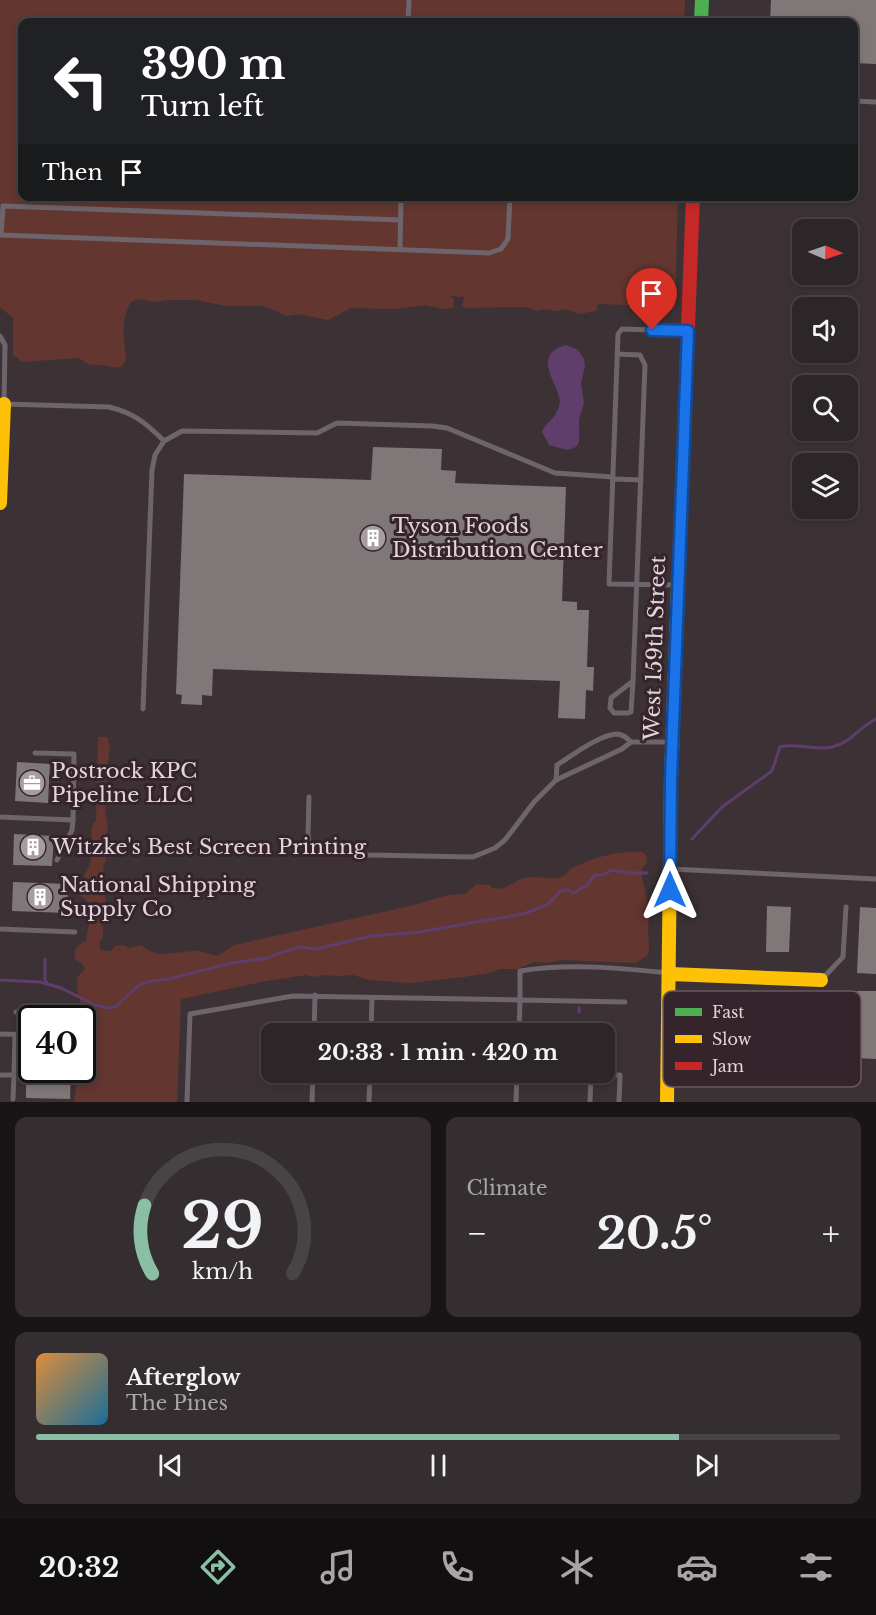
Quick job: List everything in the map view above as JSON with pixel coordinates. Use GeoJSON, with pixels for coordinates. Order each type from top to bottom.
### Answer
{"type":"FeatureCollection","features":[{"type":"Feature","properties":{"kind":"street"},"geometry":{"type":"LineString","coordinates":[[700,18],[702,0]]}},
{"type":"Feature","properties":{"kind":"street","name":"West 159th Street"},"geometry":{"type":"LineString","coordinates":[[670,991],[673,742],[693,201]]}},
{"type":"Feature","properties":{"kind":"street"},"geometry":{"type":"LineString","coordinates":[[0,503],[4,404]]}},
{"type":"Feature","properties":{"kind":"street"},"geometry":{"type":"LineString","coordinates":[[670,974],[821,980]]}},
{"type":"Feature","properties":{"kind":"street","name":"West 159th Street"},"geometry":{"type":"LineString","coordinates":[[667,1087],[667,1102]]}},
{"type":"Feature","properties":{"kind":"lane"},"geometry":{"type":"LineString","coordinates":[[408,18],[409,0]]}},
{"type":"Feature","properties":{"kind":"lane"},"geometry":{"type":"LineString","coordinates":[[858,101],[876,102]]}},
{"type":"Feature","properties":{"kind":"lane"},"geometry":{"type":"LineString","coordinates":[[400,249],[401,201]]}},
{"type":"Feature","properties":{"kind":"lane"},"geometry":{"type":"LineString","coordinates":[[401,220],[1,205],[1,235],[496,252],[508,239],[510,201]]}},
{"type":"Feature","properties":{"kind":"lane"},"geometry":{"type":"LineString","coordinates":[[679,585],[609,584],[617,354],[618,334],[622,329],[688,331]]}},
{"type":"Feature","properties":{"kind":"lane"},"geometry":{"type":"LineString","coordinates":[[0,336],[5,345],[4,404],[109,407],[146,422],[164,441]]}},
{"type":"Feature","properties":{"kind":"lane"},"geometry":{"type":"LineString","coordinates":[[617,354],[640,355],[645,366],[637,584],[633,681],[631,712],[614,713],[610,708],[611,698],[633,681]]}},
{"type":"Feature","properties":{"kind":"lane"},"geometry":{"type":"LineString","coordinates":[[143,709],[152,470],[155,455],[164,441],[182,431],[317,433],[337,423],[432,426],[447,428],[555,473],[641,480]]}},
{"type":"Feature","properties":{"kind":"lane"},"geometry":{"type":"LineString","coordinates":[[556,780],[557,765],[597,740],[617,734],[625,736],[631,742]]}},
{"type":"Feature","properties":{"kind":"lane"},"geometry":{"type":"LineString","coordinates":[[309,797],[309,842],[318,849],[369,855],[473,857],[495,848],[505,840],[534,802],[556,780],[631,742],[673,742]]}},
{"type":"Feature","properties":{"kind":"lane"},"geometry":{"type":"LineString","coordinates":[[35,753],[74,754],[72,830],[57,860]]}},
{"type":"Feature","properties":{"kind":"lane"},"geometry":{"type":"LineString","coordinates":[[0,817],[73,820]]}},
{"type":"Feature","properties":{"kind":"lane"},"geometry":{"type":"LineString","coordinates":[[670,869],[876,879]]}},
{"type":"Feature","properties":{"kind":"lane"},"geometry":{"type":"LineString","coordinates":[[821,980],[843,957],[846,907]]}},
{"type":"Feature","properties":{"kind":"lane"},"geometry":{"type":"LineString","coordinates":[[0,929],[75,932]]}},
{"type":"Feature","properties":{"kind":"lane"},"geometry":{"type":"LineString","coordinates":[[519,1023],[520,971],[576,968],[670,974]]}},
{"type":"Feature","properties":{"kind":"lane"},"geometry":{"type":"LineString","coordinates":[[187,1102],[190,1014],[293,996],[315,995],[625,1002]]}},
{"type":"Feature","properties":{"kind":"lane"},"geometry":{"type":"LineString","coordinates":[[314,1023],[315,995]]}},
{"type":"Feature","properties":{"kind":"lane"},"geometry":{"type":"LineString","coordinates":[[371,1023],[372,998]]}},
{"type":"Feature","properties":{"kind":"lane"},"geometry":{"type":"LineString","coordinates":[[0,1034],[15,1035],[13,1099]]}},
{"type":"Feature","properties":{"kind":"lane"},"geometry":{"type":"LineString","coordinates":[[590,1102],[591,1074],[620,1075],[619,1102]]}},
{"type":"Feature","properties":{"kind":"lane"},"geometry":{"type":"LineString","coordinates":[[0,1075],[14,1075]]}},
{"type":"Feature","properties":{"kind":"lane"},"geometry":{"type":"LineString","coordinates":[[312,1102],[313,1083]]}},
{"type":"Feature","properties":{"kind":"lane"},"geometry":{"type":"LineString","coordinates":[[369,1102],[370,1083]]}},
{"type":"Feature","properties":{"kind":"lane"},"geometry":{"type":"LineString","coordinates":[[516,1102],[517,1083]]}},
{"type":"Feature","properties":{"kind":"shaded area"},"geometry":{"type":"Polygon","coordinates":[[[0,0],[685,0],[684,18],[18,18],[18,201],[678,201],[675,307],[598,304],[596,311],[578,314],[566,309],[538,311],[525,307],[466,308],[462,306],[464,297],[448,296],[454,298],[453,308],[444,309],[426,305],[394,309],[351,308],[328,320],[298,314],[287,316],[264,306],[226,306],[196,300],[154,302],[139,299],[131,302],[125,317],[126,361],[121,367],[113,367],[90,365],[78,358],[21,362],[13,356],[13,318],[0,307],[0,0]]]}},
{"type":"Feature","properties":{"kind":"shaded area"},"geometry":{"type":"Polygon","coordinates":[[[566,345],[578,350],[584,359],[585,366],[581,383],[584,403],[579,419],[579,442],[576,447],[567,450],[549,445],[542,432],[554,417],[560,402],[548,362],[555,350],[566,345]]]}},
{"type":"Feature","properties":{"kind":"shaded area"},"geometry":{"type":"Polygon","coordinates":[[[98,737],[107,737],[110,748],[106,775],[105,810],[108,827],[104,841],[106,860],[103,867],[102,892],[106,901],[101,916],[103,932],[99,942],[101,950],[111,951],[115,946],[125,945],[129,948],[142,945],[160,954],[197,951],[218,956],[234,945],[410,906],[448,895],[465,894],[477,884],[504,888],[527,878],[559,878],[574,867],[590,860],[617,853],[643,852],[647,857],[642,869],[642,877],[650,912],[649,950],[647,956],[635,963],[560,960],[550,963],[535,962],[517,969],[500,969],[464,977],[410,983],[369,980],[353,975],[314,977],[306,975],[181,999],[177,1102],[74,1102],[76,1083],[96,1083],[96,1005],[81,1005],[77,982],[78,976],[85,970],[76,960],[75,951],[80,944],[86,941],[90,917],[86,900],[78,894],[77,888],[87,885],[84,876],[90,865],[93,846],[91,832],[96,821],[98,737]]]}},
{"type":"Feature","properties":{"kind":"building"},"geometry":{"type":"Polygon","coordinates":[[[771,0],[876,0],[876,64],[858,63],[858,18],[770,18],[771,0]]]}},
{"type":"Feature","properties":{"kind":"building","name":"Tyson Foods Distribution Center"},"geometry":{"type":"Polygon","coordinates":[[[373,447],[442,449],[441,470],[456,471],[455,483],[566,487],[562,601],[577,602],[577,610],[589,610],[587,667],[594,667],[593,691],[586,690],[585,719],[558,718],[560,681],[213,669],[212,696],[202,695],[202,705],[181,704],[182,695],[176,694],[184,474],[371,480],[373,447]]]}},
{"type":"Feature","properties":{"kind":"building","name":"Postrock KPC Pipeline LLC"},"geometry":{"type":"Polygon","coordinates":[[[17,762],[50,764],[48,803],[15,801],[17,762]]]}},
{"type":"Feature","properties":{"kind":"building","name":"Witzke's Best Screen Printing"},"geometry":{"type":"Polygon","coordinates":[[[14,834],[54,836],[52,866],[13,865],[14,834]]]}},
{"type":"Feature","properties":{"kind":"building","name":"National Shipping Supply Co"},"geometry":{"type":"Polygon","coordinates":[[[13,882],[68,884],[67,913],[12,911],[13,882]]]}},
{"type":"Feature","properties":{"kind":"building"},"geometry":{"type":"Polygon","coordinates":[[[767,906],[791,907],[789,952],[766,952],[767,906]]]}},
{"type":"Feature","properties":{"kind":"building"},"geometry":{"type":"Polygon","coordinates":[[[860,907],[876,908],[876,974],[857,973],[860,907]]]}},
{"type":"Feature","properties":{"kind":"building"},"geometry":{"type":"Polygon","coordinates":[[[861,991],[876,991],[876,1059],[861,1058],[861,991]]]}},
{"type":"Feature","properties":{"kind":"building"},"geometry":{"type":"Polygon","coordinates":[[[26,1083],[71,1083],[70,1099],[26,1098],[26,1083]]]}},
{"type":"Feature","properties":{"kind":"waterway"},"geometry":{"type":"LineString","coordinates":[[692,839],[722,807],[772,771],[780,747],[792,745],[826,748],[839,745],[876,719]]}},
{"type":"Feature","properties":{"kind":"waterway"},"geometry":{"type":"LineString","coordinates":[[0,980],[40,982],[61,988],[95,1005],[115,1007],[138,986],[151,981],[169,979],[231,963],[268,958],[300,947],[315,949],[372,936],[419,932],[523,914],[547,905],[562,890],[573,893],[586,886],[595,875],[603,875],[612,870],[647,873]]}},
{"type":"Feature","properties":{"kind":"waterway"},"geometry":{"type":"LineString","coordinates":[[45,959],[47,984]]}},
{"type":"Feature","properties":{"kind":"traffic: fast"},"geometry":{"type":"LineString","coordinates":[[701,18],[702,0]]}},
{"type":"Feature","properties":{"kind":"traffic: slow"},"geometry":{"type":"LineString","coordinates":[[0,503],[4,404]]}},
{"type":"Feature","properties":{"kind":"traffic: slow"},"geometry":{"type":"LineString","coordinates":[[668,991],[671,779],[678,589]]}},
{"type":"Feature","properties":{"kind":"traffic: slow"},"geometry":{"type":"LineString","coordinates":[[670,974],[821,980]]}},
{"type":"Feature","properties":{"kind":"traffic: slow"},"geometry":{"type":"LineString","coordinates":[[667,1087],[667,1102]]}},
{"type":"Feature","properties":{"kind":"traffic: jam"},"geometry":{"type":"LineString","coordinates":[[678,589],[693,201]]}},
{"type":"Feature","properties":{"kind":"place","name":"Tyson Foods Distribution Center"},"geometry":{"type":"Point","coordinates":[373,538]}},
{"type":"Feature","properties":{"kind":"place","name":"Postrock KPC Pipeline LLC"},"geometry":{"type":"Point","coordinates":[32,783]}},
{"type":"Feature","properties":{"kind":"place","name":"Witzke's Best Screen Printing"},"geometry":{"type":"Point","coordinates":[33,847]}},
{"type":"Feature","properties":{"kind":"place","name":"National Shipping Supply Co"},"geometry":{"type":"Point","coordinates":[40,897]}},
{"type":"Feature","properties":{"kind":"route"},"geometry":{"type":"LineString","coordinates":[[652,330],[688,331],[671,779],[670,890]]}}]}
